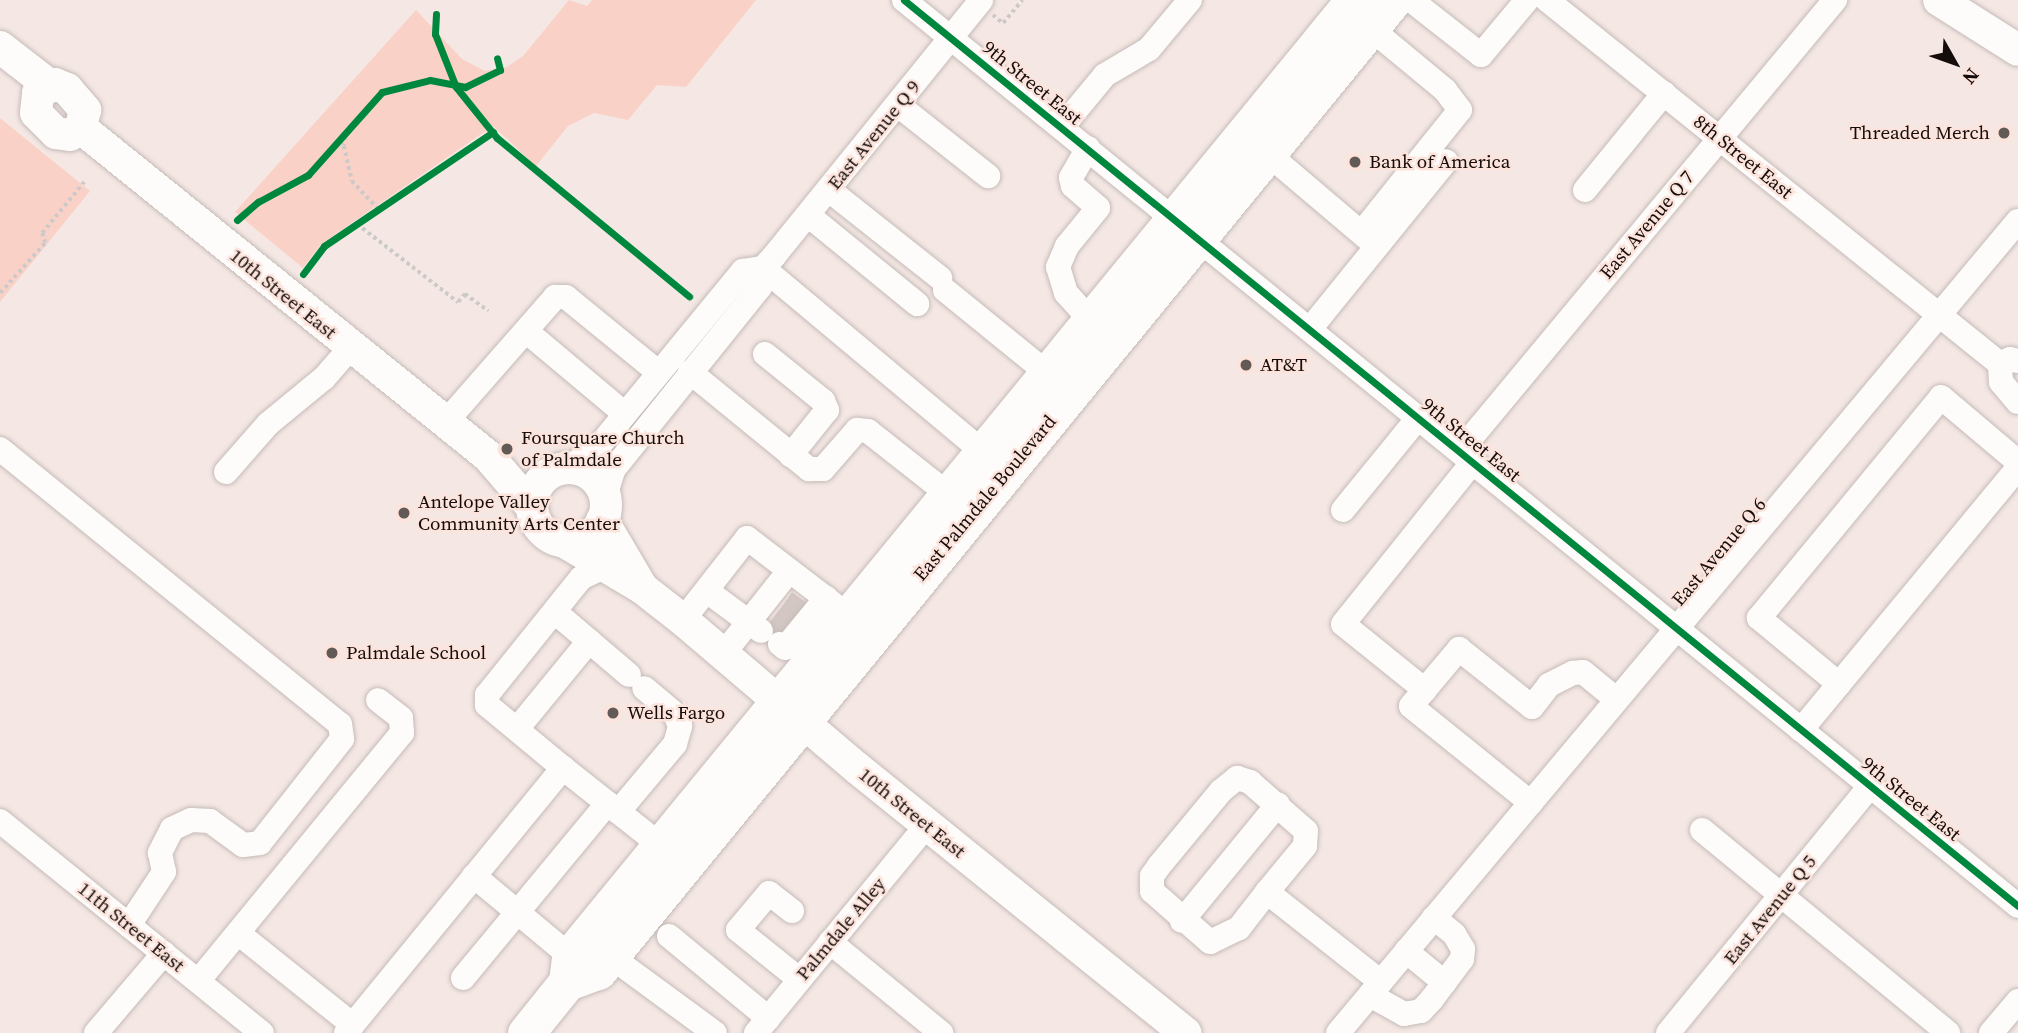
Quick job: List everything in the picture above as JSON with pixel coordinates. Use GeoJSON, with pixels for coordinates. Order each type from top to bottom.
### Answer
{"type":"FeatureCollection","features":[{"type":"Feature","properties":{"kind":"highway","name":"East Palmdale Boulevard"},"geometry":{"type":"LineString","coordinates":[[526,1033],[568,969],[660,845],[790,709],[782,623],[837,607],[948,494],[1091,321],[1268,154],[1372,9]]}},
{"type":"Feature","properties":{"kind":"highway","name":"East Palmdale Boulevard"},"geometry":{"type":"LineString","coordinates":[[568,969],[598,971],[790,709],[1372,9]]}},
{"type":"Feature","properties":{"kind":"main road"},"geometry":{"type":"LineString","coordinates":[[1939,0],[2018,50]]}},
{"type":"Feature","properties":{"kind":"main road"},"geometry":{"type":"LineString","coordinates":[[0,47],[41,96]]}},
{"type":"Feature","properties":{"kind":"main road"},"geometry":{"type":"LineString","coordinates":[[0,71],[41,96]]}},
{"type":"Feature","properties":{"kind":"main road","name":"10th Street East"},"geometry":{"type":"LineString","coordinates":[[41,96],[39,118],[56,133],[70,135],[81,128],[444,424],[488,456],[531,506]]}},
{"type":"Feature","properties":{"kind":"main road","name":"10th Street East"},"geometry":{"type":"LineString","coordinates":[[488,456],[558,471]]}},
{"type":"Feature","properties":{"kind":"main road"},"geometry":{"type":"LineString","coordinates":[[558,471],[594,478],[604,509],[587,537],[563,541],[541,530],[531,506],[540,482],[558,471]]}},
{"type":"Feature","properties":{"kind":"main road","name":"10th Street East"},"geometry":{"type":"LineString","coordinates":[[604,509],[642,588]]}},
{"type":"Feature","properties":{"kind":"main road","name":"10th Street East"},"geometry":{"type":"LineString","coordinates":[[563,541],[642,588],[683,620],[927,825],[1186,1033]]}},
{"type":"Feature","properties":{"kind":"street","name":"9th Street East"},"geometry":{"type":"LineString","coordinates":[[904,0],[1188,228],[2018,906]]}},
{"type":"Feature","properties":{"kind":"street","name":"East Avenue Q 9"},"geometry":{"type":"LineString","coordinates":[[604,509],[613,470],[760,287],[763,268],[952,39],[981,0]]}},
{"type":"Feature","properties":{"kind":"street"},"geometry":{"type":"LineString","coordinates":[[1062,127],[1105,75],[1149,49],[1190,0]]}},
{"type":"Feature","properties":{"kind":"street"},"geometry":{"type":"LineString","coordinates":[[1412,0],[1481,55],[1527,0]]}},
{"type":"Feature","properties":{"kind":"street","name":"8th Street East"},"geometry":{"type":"LineString","coordinates":[[1547,0],[1720,138],[1936,317],[2009,363]]}},
{"type":"Feature","properties":{"kind":"street","name":"East Avenue Q 7"},"geometry":{"type":"LineString","coordinates":[[1425,690],[1343,624],[1467,456],[1720,138],[1835,0]]}},
{"type":"Feature","properties":{"kind":"street"},"geometry":{"type":"LineString","coordinates":[[1310,329],[1460,110],[1372,9]]}},
{"type":"Feature","properties":{"kind":"street"},"geometry":{"type":"LineString","coordinates":[[1586,190],[1664,93]]}},
{"type":"Feature","properties":{"kind":"street"},"geometry":{"type":"LineString","coordinates":[[898,105],[988,176]]}},
{"type":"Feature","properties":{"kind":"street"},"geometry":{"type":"LineString","coordinates":[[1088,148],[1071,178],[1073,186],[1098,208],[1066,246],[1058,267],[1066,293],[1091,321]]}},
{"type":"Feature","properties":{"kind":"street"},"geometry":{"type":"LineString","coordinates":[[1268,154],[1370,239]]}},
{"type":"Feature","properties":{"kind":"street"},"geometry":{"type":"LineString","coordinates":[[1370,239],[1446,161]]}},
{"type":"Feature","properties":{"kind":"street"},"geometry":{"type":"LineString","coordinates":[[829,190],[1047,373]]}},
{"type":"Feature","properties":{"kind":"street"},"geometry":{"type":"LineString","coordinates":[[808,215],[917,304]]}},
{"type":"Feature","properties":{"kind":"street","name":"East Avenue Q 6"},"geometry":{"type":"LineString","coordinates":[[1338,1033],[2018,221]]}},
{"type":"Feature","properties":{"kind":"street","name":"East Avenue Q 9"},"geometry":{"type":"LineString","coordinates":[[558,471],[599,446],[743,271],[763,268]]}},
{"type":"Feature","properties":{"kind":"street"},"geometry":{"type":"LineString","coordinates":[[763,268],[982,451]]}},
{"type":"Feature","properties":{"kind":"street"},"geometry":{"type":"LineString","coordinates":[[444,424],[555,297],[566,297],[658,372]]}},
{"type":"Feature","properties":{"kind":"street"},"geometry":{"type":"LineString","coordinates":[[526,331],[625,414]]}},
{"type":"Feature","properties":{"kind":"street"},"geometry":{"type":"LineString","coordinates":[[226,472],[268,424],[324,378],[350,348]]}},
{"type":"Feature","properties":{"kind":"street"},"geometry":{"type":"LineString","coordinates":[[765,354],[823,401],[827,410],[791,455]]}},
{"type":"Feature","properties":{"kind":"street"},"geometry":{"type":"LineString","coordinates":[[2009,363],[2001,382],[2018,402]]}},
{"type":"Feature","properties":{"kind":"street"},"geometry":{"type":"LineString","coordinates":[[690,372],[809,469],[823,469],[857,430],[868,431],[948,494]]}},
{"type":"Feature","properties":{"kind":"street"},"geometry":{"type":"LineString","coordinates":[[1839,684],[1759,618],[1941,397],[2018,462]]}},
{"type":"Feature","properties":{"kind":"street"},"geometry":{"type":"LineString","coordinates":[[1343,510],[1418,418]]}},
{"type":"Feature","properties":{"kind":"street"},"geometry":{"type":"LineString","coordinates":[[0,449],[340,724],[342,739],[260,843],[243,845],[210,821],[191,820],[172,829],[160,853],[164,872],[129,925]]}},
{"type":"Feature","properties":{"kind":"street"},"geometry":{"type":"LineString","coordinates":[[1801,730],[2018,468]]}},
{"type":"Feature","properties":{"kind":"street"},"geometry":{"type":"LineString","coordinates":[[683,620],[747,538],[837,607]]}},
{"type":"Feature","properties":{"kind":"street"},"geometry":{"type":"LineString","coordinates":[[604,567],[580,578],[487,695],[487,705],[660,845]]}},
{"type":"Feature","properties":{"kind":"street"},"geometry":{"type":"LineString","coordinates":[[782,623],[789,571]]}},
{"type":"Feature","properties":{"kind":"street"},"geometry":{"type":"LineString","coordinates":[[707,591],[782,623]]}},
{"type":"Feature","properties":{"kind":"street"},"geometry":{"type":"LineString","coordinates":[[463,978],[517,910],[675,744],[680,726],[675,714],[555,612]]}},
{"type":"Feature","properties":{"kind":"street"},"geometry":{"type":"LineString","coordinates":[[724,653],[782,623]]}},
{"type":"Feature","properties":{"kind":"street"},"geometry":{"type":"LineString","coordinates":[[517,729],[589,641]]}},
{"type":"Feature","properties":{"kind":"street"},"geometry":{"type":"LineString","coordinates":[[1531,803],[1411,706],[1459,649],[1532,707],[1549,685],[1573,673],[1583,673],[1616,699]]}},
{"type":"Feature","properties":{"kind":"street"},"geometry":{"type":"LineString","coordinates":[[199,981],[402,733],[401,718],[377,700]]}},
{"type":"Feature","properties":{"kind":"street"},"geometry":{"type":"LineString","coordinates":[[238,933],[349,1029],[563,768]]}},
{"type":"Feature","properties":{"kind":"street"},"geometry":{"type":"LineString","coordinates":[[1244,778],[1298,822],[1307,839],[1268,892],[1239,928],[1219,941],[1205,940],[1152,891],[1152,876],[1221,790],[1244,778]]}},
{"type":"Feature","properties":{"kind":"street","name":"East Avenue Q 5"},"geometry":{"type":"LineString","coordinates":[[1668,1033],[1782,897],[1870,786]]}},
{"type":"Feature","properties":{"kind":"street"},"geometry":{"type":"LineString","coordinates":[[1182,921],[1278,804]]}},
{"type":"Feature","properties":{"kind":"street","name":"11th Street East"},"geometry":{"type":"LineString","coordinates":[[0,821],[262,1033]]}},
{"type":"Feature","properties":{"kind":"street","name":"Palmdale Alley"},"geometry":{"type":"LineString","coordinates":[[762,1025],[927,825]]}},
{"type":"Feature","properties":{"kind":"street"},"geometry":{"type":"LineString","coordinates":[[1702,830],[1948,1033]]}},
{"type":"Feature","properties":{"kind":"street"},"geometry":{"type":"LineString","coordinates":[[474,876],[517,910],[568,969]]}},
{"type":"Feature","properties":{"kind":"street"},"geometry":{"type":"LineString","coordinates":[[1268,892],[1375,989],[1396,1013],[1415,1013],[1445,984],[1462,959],[1463,949],[1454,934],[1434,918]]}},
{"type":"Feature","properties":{"kind":"street"},"geometry":{"type":"LineString","coordinates":[[792,911],[769,893],[738,930],[799,979]]}},
{"type":"Feature","properties":{"kind":"street"},"geometry":{"type":"LineString","coordinates":[[669,936],[762,1025]]}},
{"type":"Feature","properties":{"kind":"street"},"geometry":{"type":"LineString","coordinates":[[830,942],[941,1033]]}},
{"type":"Feature","properties":{"kind":"street"},"geometry":{"type":"LineString","coordinates":[[1406,951],[1445,984]]}},
{"type":"Feature","properties":{"kind":"street"},"geometry":{"type":"LineString","coordinates":[[96,1033],[164,953]]}},
{"type":"Feature","properties":{"kind":"street"},"geometry":{"type":"LineString","coordinates":[[610,956],[715,1033]]}},
{"type":"Feature","properties":{"kind":"street"},"geometry":{"type":"LineString","coordinates":[[1991,1033],[2018,1001]]}},
{"type":"Feature","properties":{"kind":"path"},"geometry":{"type":"LineString","coordinates":[[335,146],[350,126]]}},
{"type":"Feature","properties":{"kind":"path"},"geometry":{"type":"LineString","coordinates":[[350,126],[344,146],[352,181],[379,210]]}},
{"type":"Feature","properties":{"kind":"path"},"geometry":{"type":"LineString","coordinates":[[0,293],[45,243],[42,233],[83,181]]}},
{"type":"Feature","properties":{"kind":"path"},"geometry":{"type":"LineString","coordinates":[[346,232],[390,202]]}},
{"type":"Feature","properties":{"kind":"path"},"geometry":{"type":"LineString","coordinates":[[357,224],[458,302],[465,294],[488,311]]}},
{"type":"Feature","properties":{"kind":"shaded area"},"geometry":{"type":"Polygon","coordinates":[[[569,0],[587,6],[592,0],[756,0],[686,87],[657,85],[628,120],[594,113],[568,126],[536,166],[493,126],[321,244],[303,268],[235,212],[416,10],[462,59],[485,71],[507,67],[523,56],[569,0]]]}},
{"type":"Feature","properties":{"kind":"shaded area"},"geometry":{"type":"Polygon","coordinates":[[[0,118],[90,191],[0,302],[0,118]]]}},
{"type":"Feature","properties":{"kind":"tunnel"},"geometry":{"type":"LineString","coordinates":[[785,602],[803,615]]}},
{"type":"Feature","properties":{"kind":"tunnel"},"geometry":{"type":"LineString","coordinates":[[772,619],[789,632]]}},
{"type":"Feature","properties":{"kind":"cycle path"},"geometry":{"type":"LineString","coordinates":[[904,0],[2018,906]]}},
{"type":"Feature","properties":{"kind":"cycle path"},"geometry":{"type":"LineString","coordinates":[[436,14],[435,34],[456,87],[497,138],[689,296]]}},
{"type":"Feature","properties":{"kind":"cycle path"},"geometry":{"type":"LineString","coordinates":[[237,220],[258,202],[308,175],[382,92],[430,80],[465,87],[500,70],[497,58]]}},
{"type":"Feature","properties":{"kind":"cycle path"},"geometry":{"type":"LineString","coordinates":[[303,274],[324,246],[493,132]]}},
{"type":"Feature","properties":{"kind":"place","name":"Threaded Merch"},"geometry":{"type":"Point","coordinates":[2004,133]}},
{"type":"Feature","properties":{"kind":"place","name":"Bank of America"},"geometry":{"type":"Point","coordinates":[1355,162]}},
{"type":"Feature","properties":{"kind":"place","name":"AT&T"},"geometry":{"type":"Point","coordinates":[1246,365]}},
{"type":"Feature","properties":{"kind":"place","name":"Foursquare Church of Palmdale"},"geometry":{"type":"Point","coordinates":[507,449]}},
{"type":"Feature","properties":{"kind":"place","name":"Antelope Valley Community Arts Center"},"geometry":{"type":"Point","coordinates":[404,513]}},
{"type":"Feature","properties":{"kind":"place","name":"Palmdale School"},"geometry":{"type":"Point","coordinates":[332,653]}},
{"type":"Feature","properties":{"kind":"place","name":"Wells Fargo"},"geometry":{"type":"Point","coordinates":[613,713]}}]}
